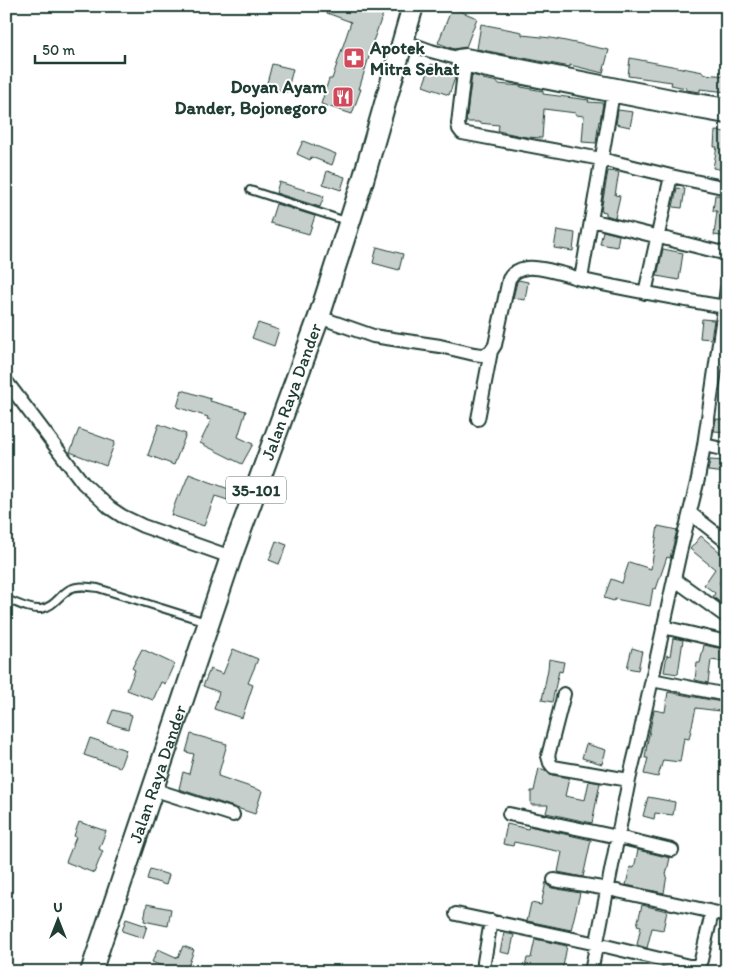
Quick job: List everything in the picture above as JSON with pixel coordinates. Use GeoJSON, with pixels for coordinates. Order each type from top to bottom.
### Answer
{"type":"FeatureCollection","features":[{"type":"Feature","properties":{"kind":"main road","name":"Jalan Raya Dander"},"geometry":{"type":"LineString","coordinates":[[91,972],[231,557],[319,317],[350,222],[413,6]]}},
{"type":"Feature","properties":{"kind":"street"},"geometry":{"type":"LineString","coordinates":[[403,41],[431,51],[484,65],[676,102],[727,116]]}},
{"type":"Feature","properties":{"kind":"street"},"geometry":{"type":"LineString","coordinates":[[461,59],[458,124],[462,132],[601,159],[727,188]]}},
{"type":"Feature","properties":{"kind":"street"},"geometry":{"type":"LineString","coordinates":[[581,279],[613,90]]}},
{"type":"Feature","properties":{"kind":"street"},"geometry":{"type":"LineString","coordinates":[[676,102],[727,106]]}},
{"type":"Feature","properties":{"kind":"street"},"geometry":{"type":"LineString","coordinates":[[645,293],[671,176]]}},
{"type":"Feature","properties":{"kind":"street"},"geometry":{"type":"LineString","coordinates":[[591,220],[727,254]]}},
{"type":"Feature","properties":{"kind":"street"},"geometry":{"type":"LineString","coordinates":[[478,419],[491,351],[498,334],[507,286],[512,274],[517,270],[529,267],[537,268],[725,310]]}},
{"type":"Feature","properties":{"kind":"street"},"geometry":{"type":"LineString","coordinates":[[591,972],[620,819],[698,479],[727,289]]}},
{"type":"Feature","properties":{"kind":"street"},"geometry":{"type":"LineString","coordinates":[[319,317],[384,338],[440,346],[482,355],[491,351]]}},
{"type":"Feature","properties":{"kind":"street"},"geometry":{"type":"LineString","coordinates":[[6,381],[83,483],[110,508],[143,526],[231,557]]}},
{"type":"Feature","properties":{"kind":"street"},"geometry":{"type":"LineString","coordinates":[[704,446],[727,450]]}},
{"type":"Feature","properties":{"kind":"street"},"geometry":{"type":"LineString","coordinates":[[690,514],[727,542]]}},
{"type":"Feature","properties":{"kind":"street"},"geometry":{"type":"LineString","coordinates":[[674,579],[727,617]]}},
{"type":"Feature","properties":{"kind":"street"},"geometry":{"type":"LineString","coordinates":[[663,627],[727,642]]}},
{"type":"Feature","properties":{"kind":"street"},"geometry":{"type":"LineString","coordinates":[[652,680],[727,695]]}},
{"type":"Feature","properties":{"kind":"street"},"geometry":{"type":"LineString","coordinates":[[564,694],[548,756],[553,767],[629,780]]}},
{"type":"Feature","properties":{"kind":"street"},"geometry":{"type":"LineString","coordinates":[[152,789],[232,815]]}},
{"type":"Feature","properties":{"kind":"street"},"geometry":{"type":"LineString","coordinates":[[509,814],[672,850]]}},
{"type":"Feature","properties":{"kind":"street"},"geometry":{"type":"LineString","coordinates":[[554,880],[608,888],[727,915]]}},
{"type":"Feature","properties":{"kind":"street"},"geometry":{"type":"LineString","coordinates":[[456,914],[689,966],[698,966],[712,913]]}},
{"type":"Feature","properties":{"kind":"street"},"geometry":{"type":"LineString","coordinates":[[485,972],[484,962],[491,921]]}},
{"type":"Feature","properties":{"kind":"lane"},"geometry":{"type":"LineString","coordinates":[[250,190],[350,222]]}},
{"type":"Feature","properties":{"kind":"lane"},"geometry":{"type":"LineString","coordinates":[[6,599],[33,609],[41,609],[49,607],[71,589],[82,586],[98,588],[209,622]]}},
{"type":"Feature","properties":{"kind":"building"},"geometry":{"type":"Polygon","coordinates":[[[312,6],[386,6],[372,44],[359,89],[361,89],[352,114],[321,104],[329,79],[332,79],[351,22],[312,6]]]}},
{"type":"Feature","properties":{"kind":"building"},"geometry":{"type":"Polygon","coordinates":[[[452,8],[477,18],[466,47],[454,49],[438,43],[452,8]]]}},
{"type":"Feature","properties":{"kind":"building"},"geometry":{"type":"Polygon","coordinates":[[[481,24],[522,32],[522,35],[551,38],[609,50],[603,73],[570,65],[570,67],[477,49],[481,24]]]}},
{"type":"Feature","properties":{"kind":"building"},"geometry":{"type":"Polygon","coordinates":[[[630,58],[703,72],[703,74],[727,76],[727,92],[700,89],[700,92],[686,90],[686,88],[671,85],[672,82],[628,76],[630,58]]]}},
{"type":"Feature","properties":{"kind":"building"},"geometry":{"type":"Polygon","coordinates":[[[272,64],[293,69],[287,92],[266,87],[272,64]]]}},
{"type":"Feature","properties":{"kind":"building"},"geometry":{"type":"Polygon","coordinates":[[[431,64],[456,73],[449,95],[423,86],[431,64]]]}},
{"type":"Feature","properties":{"kind":"building"},"geometry":{"type":"Polygon","coordinates":[[[472,75],[498,82],[498,84],[521,86],[543,91],[543,94],[603,103],[596,143],[582,142],[584,116],[576,115],[576,113],[544,109],[542,138],[526,137],[498,131],[499,125],[466,122],[472,75]]]}},
{"type":"Feature","properties":{"kind":"building"},"geometry":{"type":"Polygon","coordinates":[[[618,110],[633,112],[630,127],[616,124],[618,110]]]}},
{"type":"Feature","properties":{"kind":"building"},"geometry":{"type":"Polygon","coordinates":[[[715,131],[727,132],[727,157],[724,170],[713,168],[717,147],[714,147],[715,131]]]}},
{"type":"Feature","properties":{"kind":"building"},"geometry":{"type":"Polygon","coordinates":[[[303,141],[336,154],[332,165],[311,157],[310,160],[297,154],[303,141]]]}},
{"type":"Feature","properties":{"kind":"building"},"geometry":{"type":"Polygon","coordinates":[[[327,171],[345,177],[341,190],[323,184],[327,171]]]}},
{"type":"Feature","properties":{"kind":"building"},"geometry":{"type":"Polygon","coordinates":[[[608,171],[619,172],[615,195],[620,196],[615,218],[601,211],[608,171]]]}},
{"type":"Feature","properties":{"kind":"building"},"geometry":{"type":"Polygon","coordinates":[[[279,182],[324,196],[320,207],[276,193],[279,182]]]}},
{"type":"Feature","properties":{"kind":"building"},"geometry":{"type":"Polygon","coordinates":[[[677,188],[685,189],[682,208],[673,207],[677,188]]]}},
{"type":"Feature","properties":{"kind":"building"},"geometry":{"type":"Polygon","coordinates":[[[715,195],[727,196],[727,237],[714,235],[717,211],[713,211],[715,195]]]}},
{"type":"Feature","properties":{"kind":"building"},"geometry":{"type":"Polygon","coordinates":[[[276,204],[315,216],[309,234],[270,223],[276,204]]]}},
{"type":"Feature","properties":{"kind":"building"},"geometry":{"type":"Polygon","coordinates":[[[557,230],[575,233],[573,251],[554,248],[557,230]]]}},
{"type":"Feature","properties":{"kind":"building"},"geometry":{"type":"Polygon","coordinates":[[[603,231],[619,235],[617,247],[600,244],[603,231]]]}},
{"type":"Feature","properties":{"kind":"building"},"geometry":{"type":"Polygon","coordinates":[[[377,247],[403,254],[399,270],[373,263],[377,247]]]}},
{"type":"Feature","properties":{"kind":"building"},"geometry":{"type":"Polygon","coordinates":[[[663,249],[683,253],[679,280],[657,276],[663,249]]]}},
{"type":"Feature","properties":{"kind":"building"},"geometry":{"type":"Polygon","coordinates":[[[518,280],[528,282],[525,300],[513,298],[518,280]]]}},
{"type":"Feature","properties":{"kind":"building"},"geometry":{"type":"Polygon","coordinates":[[[702,319],[714,320],[711,339],[700,338],[702,319]]]}},
{"type":"Feature","properties":{"kind":"building"},"geometry":{"type":"Polygon","coordinates":[[[258,323],[279,330],[274,346],[252,338],[258,323]]]}},
{"type":"Feature","properties":{"kind":"building"},"geometry":{"type":"Polygon","coordinates":[[[182,390],[211,399],[210,401],[246,411],[238,437],[253,444],[242,464],[200,443],[211,420],[207,419],[208,417],[177,407],[182,390]]]}},
{"type":"Feature","properties":{"kind":"building"},"geometry":{"type":"Polygon","coordinates":[[[716,419],[727,420],[727,432],[714,431],[716,419]]]}},
{"type":"Feature","properties":{"kind":"building"},"geometry":{"type":"Polygon","coordinates":[[[159,424],[186,434],[174,465],[148,455],[159,424]]]}},
{"type":"Feature","properties":{"kind":"building"},"geometry":{"type":"Polygon","coordinates":[[[79,429],[115,442],[106,466],[70,452],[79,429]]]}},
{"type":"Feature","properties":{"kind":"building"},"geometry":{"type":"Polygon","coordinates":[[[710,460],[727,461],[727,473],[708,471],[710,460]]]}},
{"type":"Feature","properties":{"kind":"building"},"geometry":{"type":"Polygon","coordinates":[[[189,474],[234,491],[231,501],[215,496],[204,526],[171,515],[178,495],[180,496],[189,474]]]}},
{"type":"Feature","properties":{"kind":"building"},"geometry":{"type":"Polygon","coordinates":[[[658,526],[677,530],[670,558],[667,557],[656,589],[653,588],[650,606],[604,598],[611,579],[622,583],[629,562],[651,569],[658,526]]]}},
{"type":"Feature","properties":{"kind":"building"},"geometry":{"type":"Polygon","coordinates":[[[701,536],[727,558],[727,573],[719,583],[727,589],[727,607],[713,597],[715,593],[704,585],[715,569],[690,549],[701,536]]]}},
{"type":"Feature","properties":{"kind":"building"},"geometry":{"type":"Polygon","coordinates":[[[276,541],[287,545],[279,564],[269,560],[276,541]]]}},
{"type":"Feature","properties":{"kind":"building"},"geometry":{"type":"Polygon","coordinates":[[[673,638],[683,640],[678,674],[664,672],[667,655],[670,656],[673,638]]]}},
{"type":"Feature","properties":{"kind":"building"},"geometry":{"type":"Polygon","coordinates":[[[704,645],[727,650],[725,662],[711,660],[708,683],[695,680],[697,663],[700,663],[704,645]]]}},
{"type":"Feature","properties":{"kind":"building"},"geometry":{"type":"Polygon","coordinates":[[[632,648],[642,651],[638,670],[627,668],[632,648]]]}},
{"type":"Feature","properties":{"kind":"building"},"geometry":{"type":"Polygon","coordinates":[[[142,649],[174,664],[165,684],[161,682],[153,700],[127,690],[135,670],[132,668],[142,649]]]}},
{"type":"Feature","properties":{"kind":"building"},"geometry":{"type":"Polygon","coordinates":[[[233,649],[258,659],[248,683],[253,685],[242,718],[214,709],[219,692],[203,686],[210,669],[223,674],[233,649]]]}},
{"type":"Feature","properties":{"kind":"building"},"geometry":{"type":"Polygon","coordinates":[[[549,659],[564,662],[562,672],[559,671],[552,702],[542,700],[549,659]]]}},
{"type":"Feature","properties":{"kind":"building"},"geometry":{"type":"Polygon","coordinates":[[[668,692],[727,703],[727,712],[696,708],[689,739],[684,738],[680,762],[663,760],[658,777],[644,774],[648,758],[645,758],[654,710],[665,712],[668,692]]]}},
{"type":"Feature","properties":{"kind":"building"},"geometry":{"type":"Polygon","coordinates":[[[113,710],[132,715],[128,729],[108,723],[113,710]]]}},
{"type":"Feature","properties":{"kind":"building"},"geometry":{"type":"Polygon","coordinates":[[[191,734],[227,744],[218,776],[262,791],[255,814],[179,789],[183,772],[189,774],[194,754],[186,752],[191,734]]]}},
{"type":"Feature","properties":{"kind":"building"},"geometry":{"type":"Polygon","coordinates":[[[90,738],[126,750],[120,767],[84,755],[90,738]]]}},
{"type":"Feature","properties":{"kind":"building"},"geometry":{"type":"Polygon","coordinates":[[[586,744],[606,750],[602,764],[582,758],[586,744]]]}},
{"type":"Feature","properties":{"kind":"building"},"geometry":{"type":"Polygon","coordinates":[[[539,768],[552,775],[569,778],[565,796],[585,800],[589,781],[600,783],[592,823],[546,813],[548,805],[531,805],[531,791],[534,791],[539,768]]]}},
{"type":"Feature","properties":{"kind":"building"},"geometry":{"type":"Polygon","coordinates":[[[648,797],[675,802],[673,815],[655,813],[654,819],[643,816],[648,797]]]}},
{"type":"Feature","properties":{"kind":"building"},"geometry":{"type":"Polygon","coordinates":[[[79,822],[106,831],[99,849],[103,851],[94,873],[66,862],[76,837],[74,836],[79,822]]]}},
{"type":"Feature","properties":{"kind":"building"},"geometry":{"type":"Polygon","coordinates":[[[507,824],[528,829],[529,826],[591,840],[583,877],[558,872],[562,852],[514,842],[513,846],[503,844],[507,824]]]}},
{"type":"Feature","properties":{"kind":"building"},"geometry":{"type":"Polygon","coordinates":[[[638,850],[670,858],[664,893],[626,885],[630,867],[634,868],[638,850]]]}},
{"type":"Feature","properties":{"kind":"building"},"geometry":{"type":"Polygon","coordinates":[[[150,869],[169,875],[166,885],[147,879],[150,869]]]}},
{"type":"Feature","properties":{"kind":"building"},"geometry":{"type":"Polygon","coordinates":[[[546,882],[552,888],[580,893],[571,930],[527,921],[531,903],[541,905],[546,882]]]}},
{"type":"Feature","properties":{"kind":"building"},"geometry":{"type":"Polygon","coordinates":[[[147,904],[171,909],[168,926],[144,921],[147,904]]]}},
{"type":"Feature","properties":{"kind":"building"},"geometry":{"type":"Polygon","coordinates":[[[642,905],[667,911],[663,930],[652,928],[647,948],[637,945],[641,926],[637,925],[642,905]]]}},
{"type":"Feature","properties":{"kind":"building"},"geometry":{"type":"Polygon","coordinates":[[[126,919],[147,926],[143,938],[122,931],[126,919]]]}},
{"type":"Feature","properties":{"kind":"building"},"geometry":{"type":"Polygon","coordinates":[[[504,933],[514,935],[510,954],[500,952],[504,933]]]}},
{"type":"Feature","properties":{"kind":"building"},"geometry":{"type":"Polygon","coordinates":[[[535,939],[567,946],[562,972],[524,972],[527,958],[531,958],[535,939]]]}},
{"type":"Feature","properties":{"kind":"building"},"geometry":{"type":"Polygon","coordinates":[[[183,946],[194,950],[186,972],[176,972],[152,962],[158,949],[178,958],[183,946]]]}},
{"type":"Feature","properties":{"kind":"place","name":"Apotek Mitra Sehat"},"geometry":{"type":"Point","coordinates":[354,58]}},
{"type":"Feature","properties":{"kind":"place","name":"Doyan Ayam Dander, Bojonegoro"},"geometry":{"type":"Point","coordinates":[343,97]}}]}
